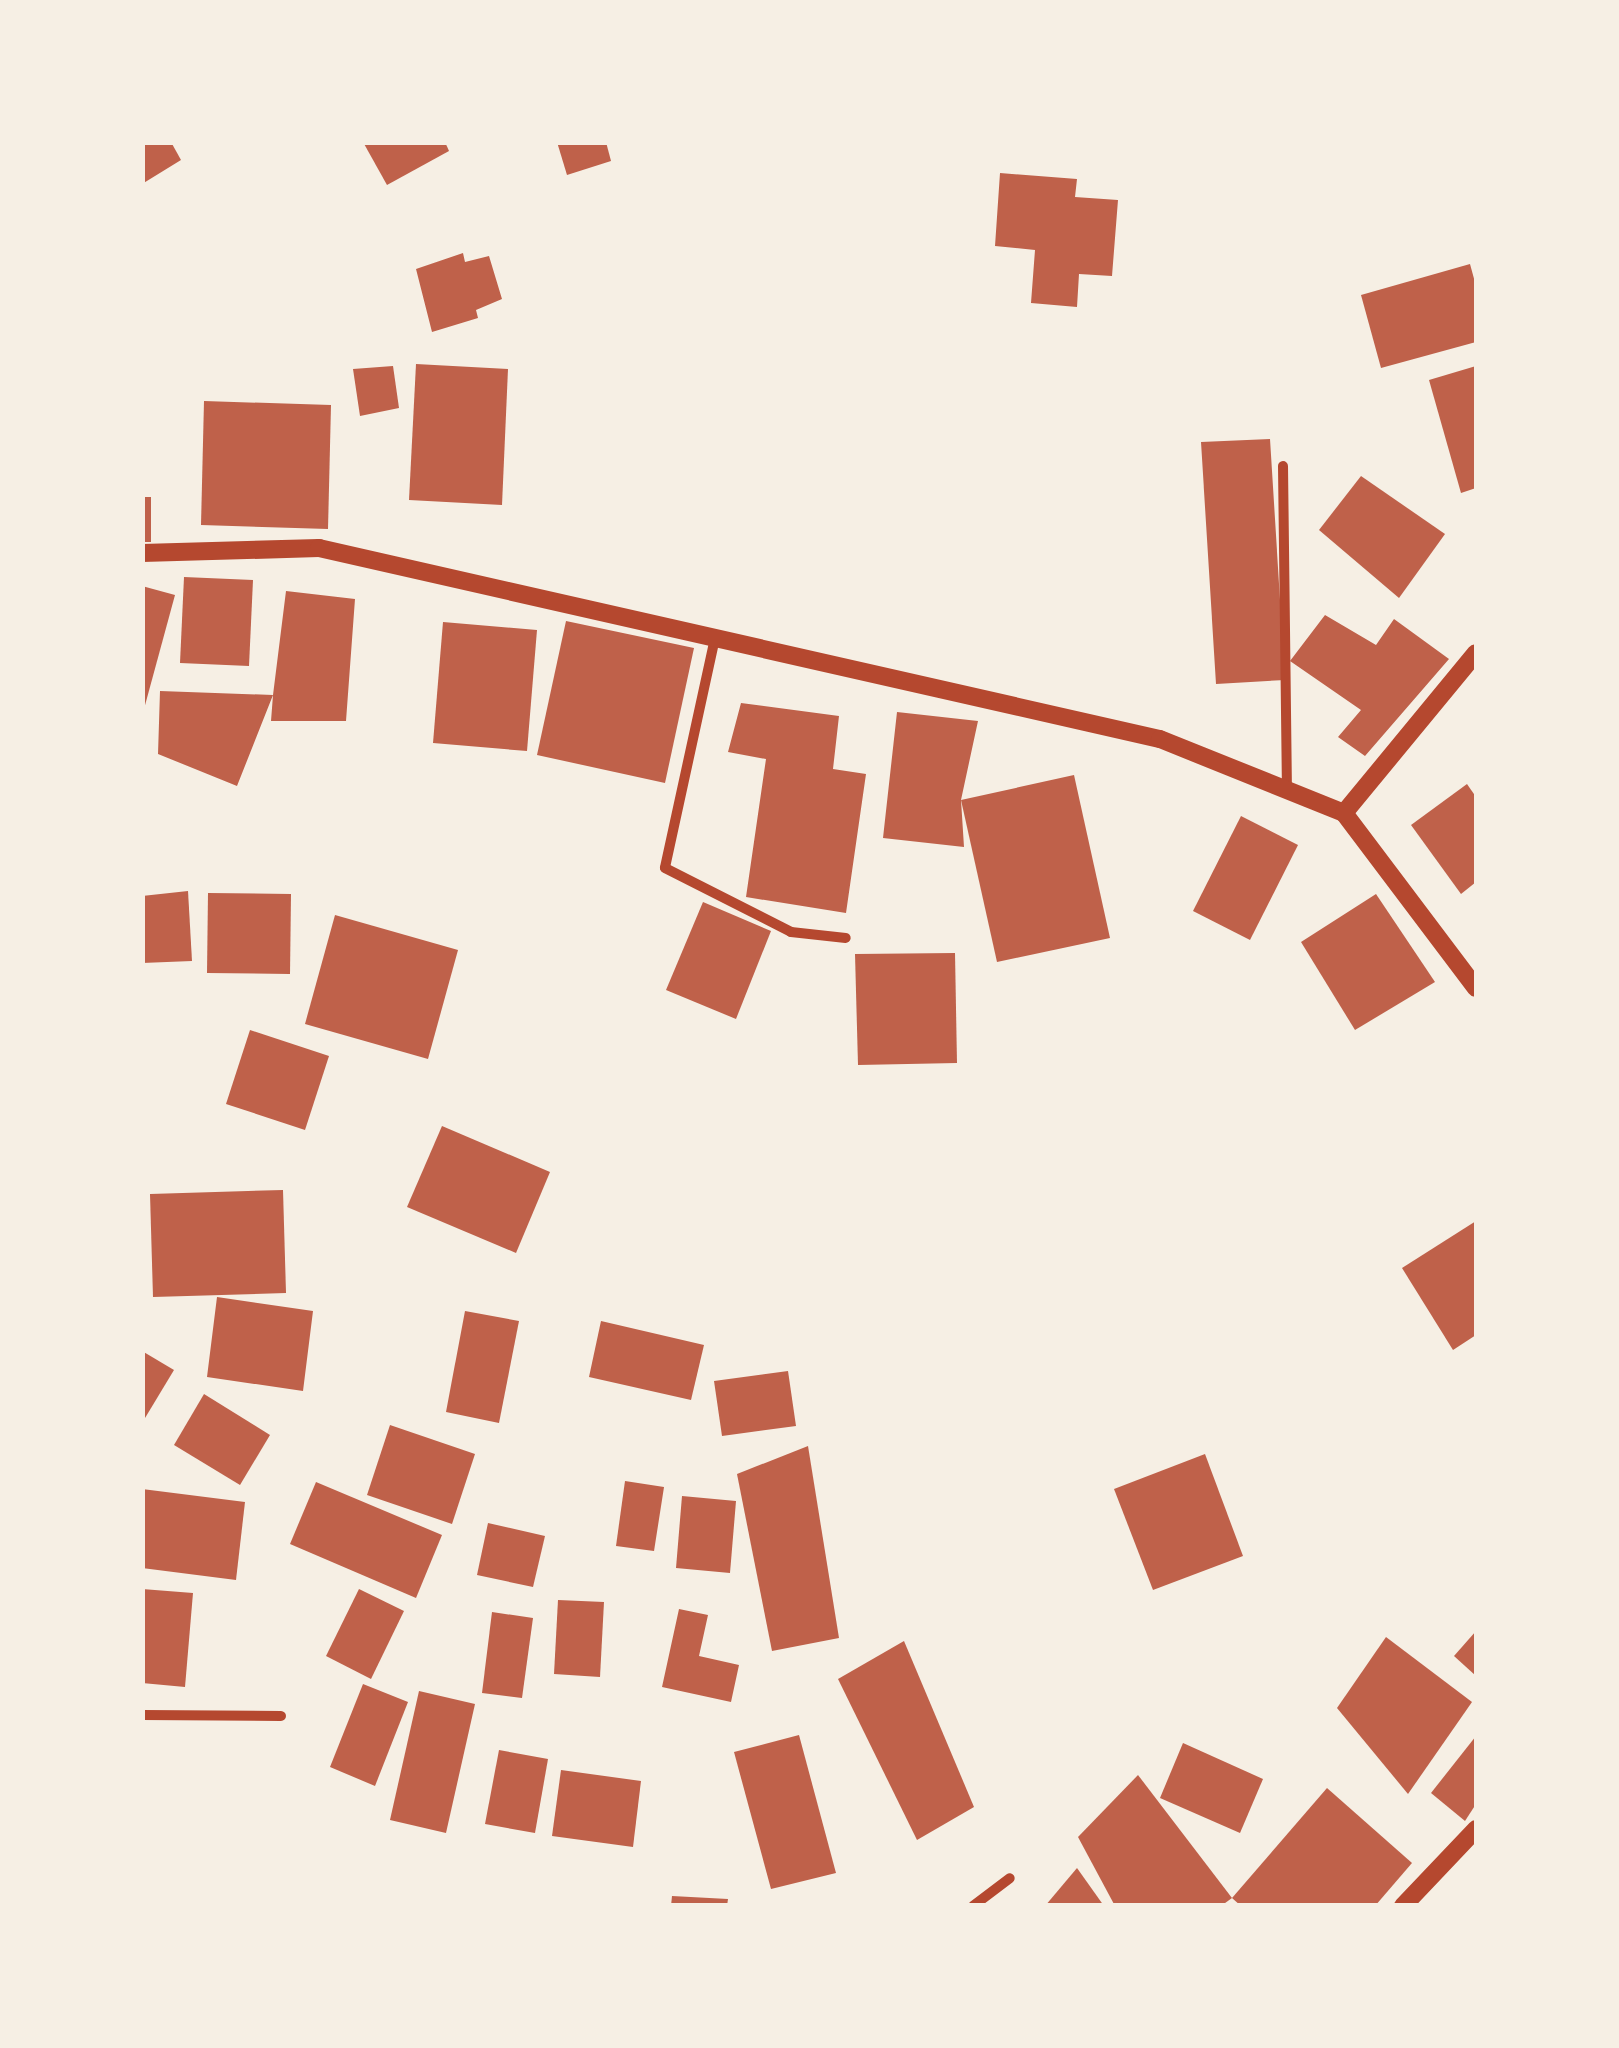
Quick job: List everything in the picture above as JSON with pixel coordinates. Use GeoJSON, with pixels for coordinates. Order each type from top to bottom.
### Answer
{"type":"FeatureCollection","features":[{"type":"Feature","properties":{"kind":"street"},"geometry":{"type":"LineString","coordinates":[[1284,466],[1287,787]]}},
{"type":"Feature","properties":{"kind":"street"},"geometry":{"type":"LineString","coordinates":[[142,553],[318,548],[1160,739],[1344,813],[1476,988]]}},
{"type":"Feature","properties":{"kind":"street"},"geometry":{"type":"LineString","coordinates":[[715,638],[664,868],[791,932],[846,938]]}},
{"type":"Feature","properties":{"kind":"street"},"geometry":{"type":"LineString","coordinates":[[1344,813],[1476,653]]}},
{"type":"Feature","properties":{"kind":"street"},"geometry":{"type":"LineString","coordinates":[[142,1715],[282,1716]]}},
{"type":"Feature","properties":{"kind":"street"},"geometry":{"type":"LineString","coordinates":[[1403,1906],[1476,1829]]}},
{"type":"Feature","properties":{"kind":"street"},"geometry":{"type":"LineString","coordinates":[[972,1906],[1010,1878]]}},
{"type":"Feature","properties":{"kind":"building"},"geometry":{"type":"Polygon","coordinates":[[[142,142],[171,142],[181,160],[142,184],[142,142]]]}},
{"type":"Feature","properties":{"kind":"building"},"geometry":{"type":"Polygon","coordinates":[[[363,142],[445,142],[449,151],[387,185],[363,142]]]}},
{"type":"Feature","properties":{"kind":"building"},"geometry":{"type":"Polygon","coordinates":[[[557,142],[606,142],[611,161],[567,175],[557,142]]]}},
{"type":"Feature","properties":{"kind":"building"},"geometry":{"type":"Polygon","coordinates":[[[1000,173],[1077,179],[1075,197],[1118,200],[1112,276],[1079,274],[1077,307],[1031,303],[1035,250],[995,246],[1000,173]]]}},
{"type":"Feature","properties":{"kind":"building"},"geometry":{"type":"Polygon","coordinates":[[[463,253],[465,262],[489,256],[502,299],[476,310],[478,318],[432,332],[416,269],[463,253]]]}},
{"type":"Feature","properties":{"kind":"building"},"geometry":{"type":"Polygon","coordinates":[[[1470,264],[1476,286],[1476,342],[1381,368],[1361,295],[1470,264]]]}},
{"type":"Feature","properties":{"kind":"building"},"geometry":{"type":"Polygon","coordinates":[[[416,364],[508,369],[502,505],[409,500],[416,364]]]}},
{"type":"Feature","properties":{"kind":"building"},"geometry":{"type":"Polygon","coordinates":[[[393,366],[399,408],[360,416],[353,369],[393,366]]]}},
{"type":"Feature","properties":{"kind":"building"},"geometry":{"type":"Polygon","coordinates":[[[1476,366],[1476,488],[1461,493],[1429,380],[1476,366]]]}},
{"type":"Feature","properties":{"kind":"building"},"geometry":{"type":"Polygon","coordinates":[[[204,401],[331,405],[328,529],[201,525],[204,401]]]}},
{"type":"Feature","properties":{"kind":"building"},"geometry":{"type":"Polygon","coordinates":[[[1270,439],[1285,680],[1216,684],[1201,442],[1270,439]]]}},
{"type":"Feature","properties":{"kind":"building"},"geometry":{"type":"Polygon","coordinates":[[[1361,476],[1445,534],[1399,598],[1319,530],[1361,476]]]}},
{"type":"Feature","properties":{"kind":"building"},"geometry":{"type":"Polygon","coordinates":[[[142,497],[151,497],[151,542],[142,542],[142,497]]]}},
{"type":"Feature","properties":{"kind":"building"},"geometry":{"type":"Polygon","coordinates":[[[184,577],[253,580],[249,666],[180,663],[184,577]]]}},
{"type":"Feature","properties":{"kind":"building"},"geometry":{"type":"Polygon","coordinates":[[[142,586],[175,595],[144,709],[142,709],[142,586]]]}},
{"type":"Feature","properties":{"kind":"building"},"geometry":{"type":"Polygon","coordinates":[[[286,591],[355,599],[346,721],[271,721],[286,591]]]}},
{"type":"Feature","properties":{"kind":"building"},"geometry":{"type":"Polygon","coordinates":[[[1325,615],[1376,645],[1394,619],[1449,659],[1365,756],[1338,737],[1361,710],[1290,661],[1325,615]]]}},
{"type":"Feature","properties":{"kind":"building"},"geometry":{"type":"Polygon","coordinates":[[[566,621],[694,648],[665,783],[537,755],[566,621]]]}},
{"type":"Feature","properties":{"kind":"building"},"geometry":{"type":"Polygon","coordinates":[[[443,622],[537,630],[527,751],[433,743],[443,622]]]}},
{"type":"Feature","properties":{"kind":"building"},"geometry":{"type":"Polygon","coordinates":[[[160,691],[273,695],[237,786],[158,754],[160,691]]]}},
{"type":"Feature","properties":{"kind":"building"},"geometry":{"type":"Polygon","coordinates":[[[741,703],[839,716],[833,769],[866,774],[846,913],[746,897],[766,759],[728,752],[741,703]]]}},
{"type":"Feature","properties":{"kind":"building"},"geometry":{"type":"Polygon","coordinates":[[[897,712],[978,721],[961,800],[964,847],[883,838],[897,712]]]}},
{"type":"Feature","properties":{"kind":"building"},"geometry":{"type":"Polygon","coordinates":[[[1074,775],[1110,938],[997,962],[961,800],[1074,775]]]}},
{"type":"Feature","properties":{"kind":"building"},"geometry":{"type":"Polygon","coordinates":[[[1467,784],[1476,797],[1476,882],[1461,894],[1411,825],[1467,784]]]}},
{"type":"Feature","properties":{"kind":"building"},"geometry":{"type":"Polygon","coordinates":[[[1241,816],[1298,845],[1250,940],[1193,911],[1241,816]]]}},
{"type":"Feature","properties":{"kind":"building"},"geometry":{"type":"Polygon","coordinates":[[[188,891],[192,961],[142,963],[142,896],[188,891]]]}},
{"type":"Feature","properties":{"kind":"building"},"geometry":{"type":"Polygon","coordinates":[[[208,893],[291,894],[290,974],[207,973],[208,893]]]}},
{"type":"Feature","properties":{"kind":"building"},"geometry":{"type":"Polygon","coordinates":[[[1376,894],[1435,982],[1355,1030],[1301,942],[1376,894]]]}},
{"type":"Feature","properties":{"kind":"building"},"geometry":{"type":"Polygon","coordinates":[[[703,902],[771,931],[736,1019],[666,990],[703,902]]]}},
{"type":"Feature","properties":{"kind":"building"},"geometry":{"type":"Polygon","coordinates":[[[335,915],[458,950],[428,1059],[305,1024],[335,915]]]}},
{"type":"Feature","properties":{"kind":"building"},"geometry":{"type":"Polygon","coordinates":[[[955,953],[957,1063],[858,1065],[855,954],[955,953]]]}},
{"type":"Feature","properties":{"kind":"building"},"geometry":{"type":"Polygon","coordinates":[[[250,1030],[329,1056],[305,1130],[226,1104],[250,1030]]]}},
{"type":"Feature","properties":{"kind":"building"},"geometry":{"type":"Polygon","coordinates":[[[442,1126],[550,1172],[516,1253],[407,1207],[442,1126]]]}},
{"type":"Feature","properties":{"kind":"building"},"geometry":{"type":"Polygon","coordinates":[[[283,1190],[286,1293],[153,1297],[150,1194],[283,1190]]]}},
{"type":"Feature","properties":{"kind":"building"},"geometry":{"type":"Polygon","coordinates":[[[1476,1221],[1476,1335],[1453,1350],[1402,1268],[1476,1221]]]}},
{"type":"Feature","properties":{"kind":"building"},"geometry":{"type":"Polygon","coordinates":[[[217,1297],[313,1311],[303,1391],[207,1377],[217,1297]]]}},
{"type":"Feature","properties":{"kind":"building"},"geometry":{"type":"Polygon","coordinates":[[[465,1311],[519,1321],[499,1423],[446,1412],[465,1311]]]}},
{"type":"Feature","properties":{"kind":"building"},"geometry":{"type":"Polygon","coordinates":[[[601,1321],[704,1345],[691,1400],[589,1377],[601,1321]]]}},
{"type":"Feature","properties":{"kind":"building"},"geometry":{"type":"Polygon","coordinates":[[[142,1351],[174,1370],[142,1423],[142,1351]]]}},
{"type":"Feature","properties":{"kind":"building"},"geometry":{"type":"Polygon","coordinates":[[[788,1371],[796,1426],[722,1436],[714,1381],[788,1371]]]}},
{"type":"Feature","properties":{"kind":"building"},"geometry":{"type":"Polygon","coordinates":[[[204,1394],[270,1435],[240,1485],[174,1445],[204,1394]]]}},
{"type":"Feature","properties":{"kind":"building"},"geometry":{"type":"Polygon","coordinates":[[[390,1425],[475,1454],[452,1524],[367,1495],[390,1425]]]}},
{"type":"Feature","properties":{"kind":"building"},"geometry":{"type":"Polygon","coordinates":[[[808,1446],[839,1638],[772,1651],[737,1474],[808,1446]]]}},
{"type":"Feature","properties":{"kind":"building"},"geometry":{"type":"Polygon","coordinates":[[[1205,1454],[1243,1556],[1153,1590],[1114,1489],[1205,1454]]]}},
{"type":"Feature","properties":{"kind":"building"},"geometry":{"type":"Polygon","coordinates":[[[625,1481],[664,1487],[654,1551],[616,1546],[625,1481]]]}},
{"type":"Feature","properties":{"kind":"building"},"geometry":{"type":"Polygon","coordinates":[[[316,1482],[442,1535],[416,1598],[290,1544],[316,1482]]]}},
{"type":"Feature","properties":{"kind":"building"},"geometry":{"type":"Polygon","coordinates":[[[142,1489],[245,1502],[236,1580],[142,1568],[142,1489]]]}},
{"type":"Feature","properties":{"kind":"building"},"geometry":{"type":"Polygon","coordinates":[[[682,1496],[736,1501],[730,1573],[676,1568],[682,1496]]]}},
{"type":"Feature","properties":{"kind":"building"},"geometry":{"type":"Polygon","coordinates":[[[488,1523],[545,1536],[533,1587],[477,1575],[488,1523]]]}},
{"type":"Feature","properties":{"kind":"building"},"geometry":{"type":"Polygon","coordinates":[[[142,1589],[193,1593],[185,1687],[142,1683],[142,1589]]]}},
{"type":"Feature","properties":{"kind":"building"},"geometry":{"type":"Polygon","coordinates":[[[359,1589],[404,1611],[371,1679],[326,1656],[359,1589]]]}},
{"type":"Feature","properties":{"kind":"building"},"geometry":{"type":"Polygon","coordinates":[[[558,1600],[604,1602],[600,1677],[554,1674],[558,1600]]]}},
{"type":"Feature","properties":{"kind":"building"},"geometry":{"type":"Polygon","coordinates":[[[679,1609],[708,1615],[699,1656],[739,1665],[731,1702],[662,1687],[679,1609]]]}},
{"type":"Feature","properties":{"kind":"building"},"geometry":{"type":"Polygon","coordinates":[[[492,1612],[533,1618],[522,1698],[482,1693],[492,1612]]]}},
{"type":"Feature","properties":{"kind":"building"},"geometry":{"type":"Polygon","coordinates":[[[1476,1631],[1476,1676],[1454,1656],[1476,1631]]]}},
{"type":"Feature","properties":{"kind":"building"},"geometry":{"type":"Polygon","coordinates":[[[1386,1637],[1472,1702],[1408,1794],[1337,1708],[1386,1637]]]}},
{"type":"Feature","properties":{"kind":"building"},"geometry":{"type":"Polygon","coordinates":[[[904,1641],[974,1807],[917,1840],[838,1679],[904,1641]]]}},
{"type":"Feature","properties":{"kind":"building"},"geometry":{"type":"Polygon","coordinates":[[[363,1684],[408,1702],[375,1786],[330,1767],[363,1684]]]}},
{"type":"Feature","properties":{"kind":"building"},"geometry":{"type":"Polygon","coordinates":[[[419,1691],[475,1704],[446,1833],[390,1820],[419,1691]]]}},
{"type":"Feature","properties":{"kind":"building"},"geometry":{"type":"Polygon","coordinates":[[[799,1735],[836,1873],[771,1889],[734,1752],[799,1735]]]}},
{"type":"Feature","properties":{"kind":"building"},"geometry":{"type":"Polygon","coordinates":[[[1476,1736],[1476,1804],[1465,1821],[1431,1793],[1476,1736]]]}},
{"type":"Feature","properties":{"kind":"building"},"geometry":{"type":"Polygon","coordinates":[[[1183,1743],[1263,1779],[1240,1833],[1160,1798],[1183,1743]]]}},
{"type":"Feature","properties":{"kind":"building"},"geometry":{"type":"Polygon","coordinates":[[[499,1750],[548,1759],[535,1833],[485,1824],[499,1750]]]}},
{"type":"Feature","properties":{"kind":"building"},"geometry":{"type":"Polygon","coordinates":[[[561,1770],[641,1781],[633,1847],[552,1836],[561,1770]]]}},
{"type":"Feature","properties":{"kind":"building"},"geometry":{"type":"Polygon","coordinates":[[[1138,1775],[1232,1898],[1221,1906],[1115,1906],[1078,1837],[1138,1775]]]}},
{"type":"Feature","properties":{"kind":"building"},"geometry":{"type":"Polygon","coordinates":[[[1327,1788],[1412,1863],[1375,1906],[1241,1906],[1232,1898],[1327,1788]]]}},
{"type":"Feature","properties":{"kind":"building"},"geometry":{"type":"Polygon","coordinates":[[[1077,1868],[1104,1906],[1045,1906],[1077,1868]]]}},
{"type":"Feature","properties":{"kind":"building"},"geometry":{"type":"Polygon","coordinates":[[[672,1896],[728,1899],[727,1906],[671,1906],[672,1896]]]}}]}
